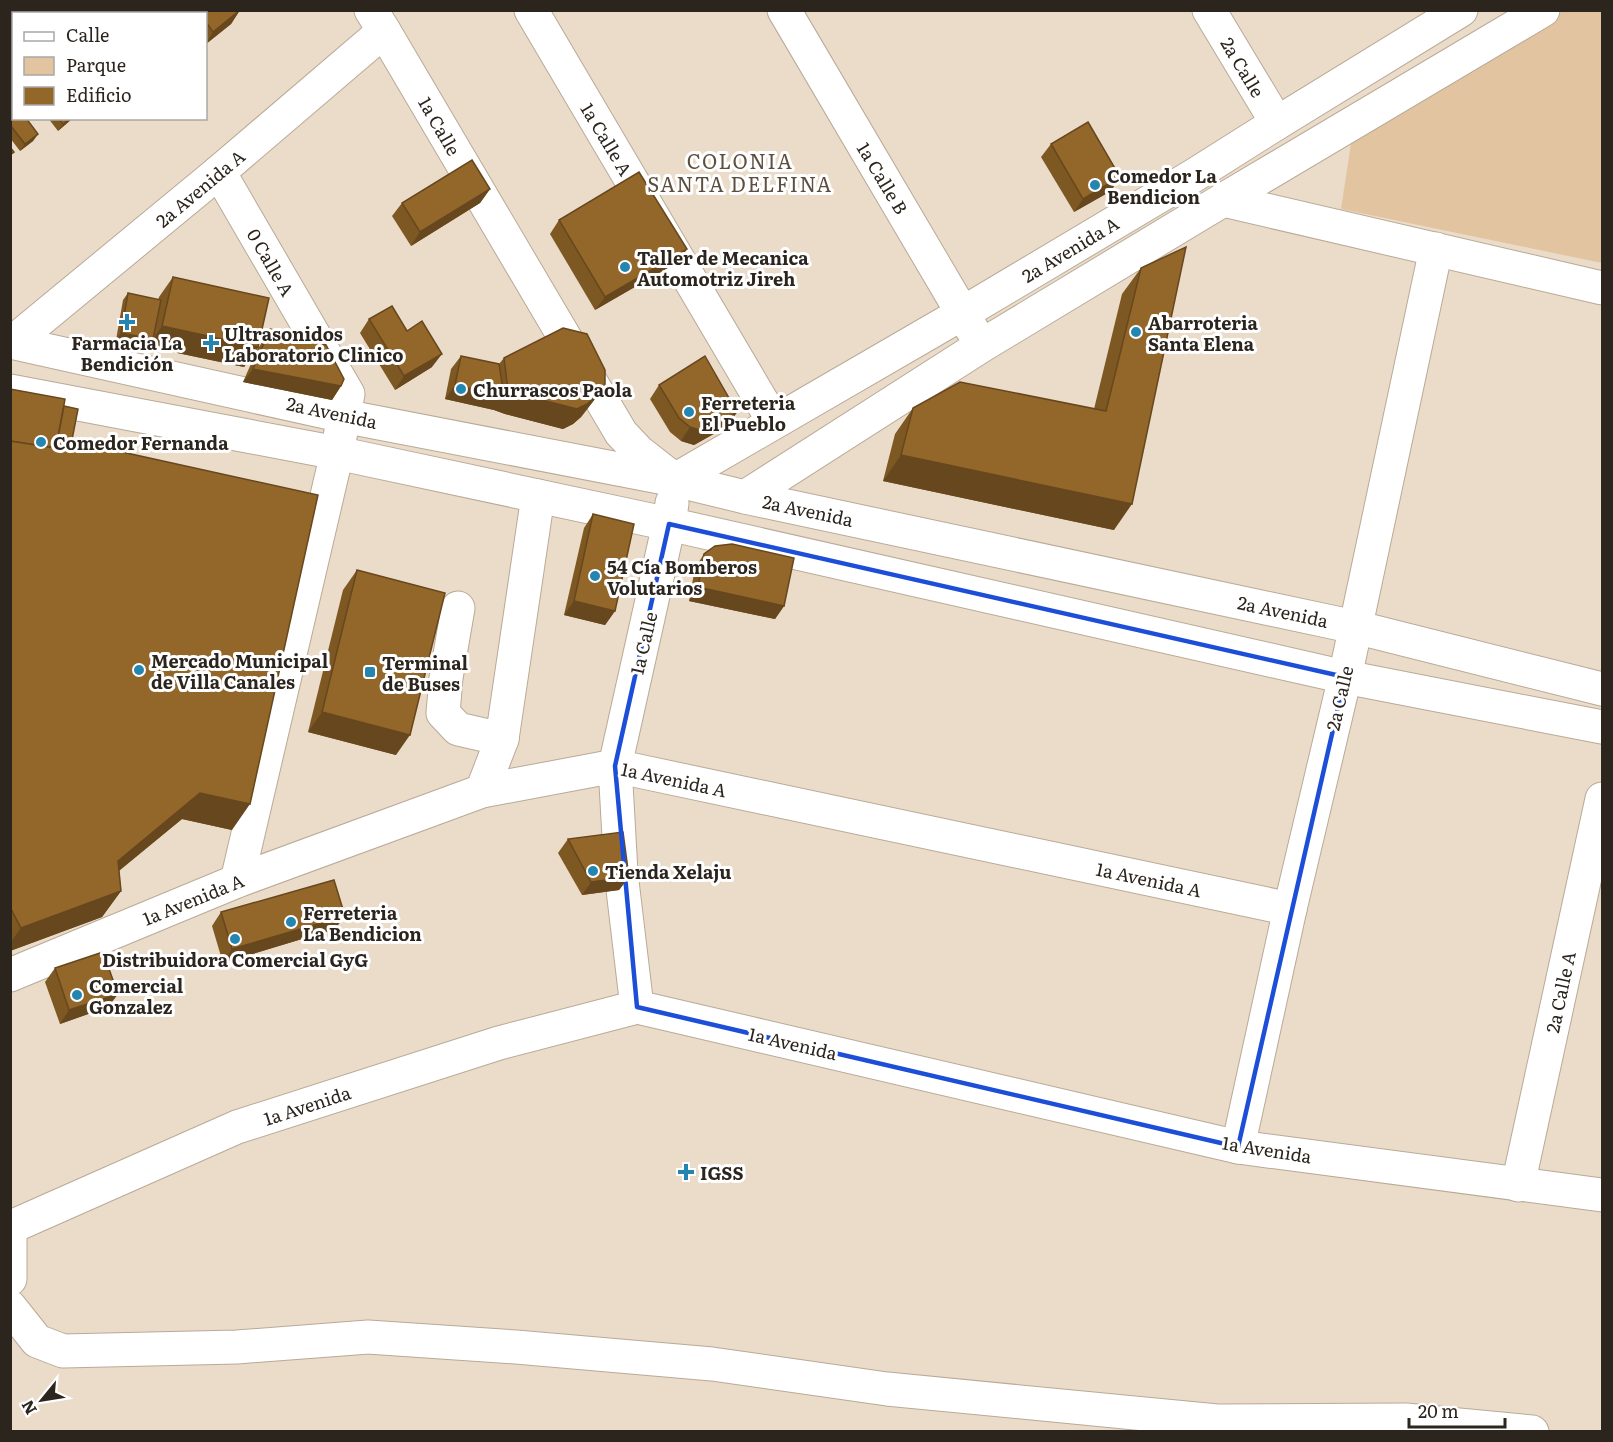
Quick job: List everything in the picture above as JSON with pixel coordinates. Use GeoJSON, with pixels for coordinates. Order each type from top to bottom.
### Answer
{"type":"FeatureCollection","features":[{"type":"Feature","properties":{"kind":"street","name":"1a Calle A"},"geometry":{"type":"LineString","coordinates":[[531,10],[774,422]]}},
{"type":"Feature","properties":{"kind":"street","name":"1a Calle B"},"geometry":{"type":"LineString","coordinates":[[784,10],[981,346]]}},
{"type":"Feature","properties":{"kind":"street","name":"2a Calle"},"geometry":{"type":"LineString","coordinates":[[1209,10],[1277,123]]}},
{"type":"Feature","properties":{"kind":"street","name":"2a Avenida A"},"geometry":{"type":"LineString","coordinates":[[675,480],[1193,176],[1461,10]]}},
{"type":"Feature","properties":{"kind":"street","name":"2a Avenida A"},"geometry":{"type":"LineString","coordinates":[[745,497],[981,346],[1543,10]]}},
{"type":"Feature","properties":{"kind":"street","name":"2a Avenida A"},"geometry":{"type":"LineString","coordinates":[[12,342],[219,172],[377,21]]}},
{"type":"Feature","properties":{"kind":"street","name":"1a Calle"},"geometry":{"type":"LineString","coordinates":[[377,21],[621,433],[639,452],[675,480],[669,524],[615,766],[621,873],[637,1007]]}},
{"type":"Feature","properties":{"kind":"street","name":"0 Calle A"},"geometry":{"type":"LineString","coordinates":[[219,172],[348,394],[337,453],[237,881]]}},
{"type":"Feature","properties":{"kind":"street"},"geometry":{"type":"LineString","coordinates":[[1223,200],[1602,288]]}},
{"type":"Feature","properties":{"kind":"street","name":"2a Calle"},"geometry":{"type":"LineString","coordinates":[[1238,1146],[1290,909],[1345,677],[1436,249]]}},
{"type":"Feature","properties":{"kind":"street","name":"2a Avenida"},"geometry":{"type":"LineString","coordinates":[[12,342],[343,416],[675,480],[745,497],[1355,627],[1602,689]]}},
{"type":"Feature","properties":{"kind":"street"},"geometry":{"type":"LineString","coordinates":[[10,391],[337,453],[669,524],[1345,677],[1602,727]]}},
{"type":"Feature","properties":{"kind":"street"},"geometry":{"type":"LineString","coordinates":[[482,790],[502,739],[538,496]]}},
{"type":"Feature","properties":{"kind":"street"},"geometry":{"type":"LineString","coordinates":[[458,608],[446,678],[443,713],[458,729],[502,739]]}},
{"type":"Feature","properties":{"kind":"street","name":"1a Avenida A"},"geometry":{"type":"LineString","coordinates":[[10,975],[237,881],[482,790],[615,766],[1290,909]]}},
{"type":"Feature","properties":{"kind":"street","name":"2a Calle A"},"geometry":{"type":"LineString","coordinates":[[1518,1185],[1602,799]]}},
{"type":"Feature","properties":{"kind":"street","name":"1a Avenida"},"geometry":{"type":"LineString","coordinates":[[11,1226],[237,1127],[500,1043],[637,1007],[1238,1146],[1602,1196]]}},
{"type":"Feature","properties":{"kind":"street"},"geometry":{"type":"LineString","coordinates":[[10,1279],[11,1226]]}},
{"type":"Feature","properties":{"kind":"street"},"geometry":{"type":"LineString","coordinates":[[10,1307],[37,1341],[63,1351],[237,1347],[368,1337],[712,1364],[886,1389],[1217,1421],[1406,1420],[1532,1431]]}},
{"type":"Feature","properties":{"kind":"highlighted area"},"geometry":{"type":"Polygon","coordinates":[[[669,524],[1345,677],[1238,1147],[637,1007],[615,766],[669,524]]]}},
{"type":"Feature","properties":{"kind":"green space"},"geometry":{"type":"Polygon","coordinates":[[[1553,11],[1602,11],[1602,263],[1341,209],[1354,124],[1553,11]]]}},
{"type":"Feature","properties":{"kind":"building"},"geometry":{"type":"Polygon","coordinates":[[[196,10],[240,10],[213,32],[207,23],[207,12],[196,10]]]}},
{"type":"Feature","properties":{"kind":"building"},"geometry":{"type":"Polygon","coordinates":[[[12,109],[12,120],[28,120],[38,134],[25,144],[10,125],[10,110],[12,109]]]}},
{"type":"Feature","properties":{"kind":"building"},"geometry":{"type":"Polygon","coordinates":[[[1088,122],[1120,177],[1083,199],[1051,144],[1088,122]]]}},
{"type":"Feature","properties":{"kind":"building"},"geometry":{"type":"Polygon","coordinates":[[[472,160],[490,189],[420,232],[402,203],[472,160]]]}},
{"type":"Feature","properties":{"kind":"building"},"geometry":{"type":"Polygon","coordinates":[[[639,172],[687,249],[605,297],[559,220],[639,172]]]}},
{"type":"Feature","properties":{"kind":"building"},"geometry":{"type":"Polygon","coordinates":[[[1186,247],[1132,504],[901,455],[913,408],[960,382],[1106,411],[1141,268],[1186,247]]]}},
{"type":"Feature","properties":{"kind":"building"},"geometry":{"type":"Polygon","coordinates":[[[173,277],[269,298],[258,347],[162,326],[173,277]]]}},
{"type":"Feature","properties":{"kind":"building"},"geometry":{"type":"Polygon","coordinates":[[[128,293],[161,300],[153,339],[121,333],[128,293]]]}},
{"type":"Feature","properties":{"kind":"building"},"geometry":{"type":"Polygon","coordinates":[[[392,306],[407,331],[422,321],[442,354],[404,376],[369,319],[392,306]]]}},
{"type":"Feature","properties":{"kind":"building"},"geometry":{"type":"Polygon","coordinates":[[[563,328],[587,334],[605,370],[605,386],[587,404],[577,409],[508,390],[504,358],[563,328]]]}},
{"type":"Feature","properties":{"kind":"building"},"geometry":{"type":"Polygon","coordinates":[[[270,329],[326,345],[344,379],[341,386],[253,369],[270,329]]]}},
{"type":"Feature","properties":{"kind":"building"},"geometry":{"type":"Polygon","coordinates":[[[461,356],[499,364],[504,396],[455,385],[461,356]]]}},
{"type":"Feature","properties":{"kind":"building","name":"Ferreteria El Pueblo"},"geometry":{"type":"Polygon","coordinates":[[[705,356],[737,412],[703,431],[690,427],[679,418],[659,385],[705,356]]]}},
{"type":"Feature","properties":{"kind":"building"},"geometry":{"type":"Polygon","coordinates":[[[10,389],[65,399],[56,448],[10,441],[10,389]]]}},
{"type":"Feature","properties":{"kind":"building"},"geometry":{"type":"Polygon","coordinates":[[[64,406],[78,409],[70,450],[56,448],[64,406]]]}},
{"type":"Feature","properties":{"kind":"building","name":"Mercado Municipal de Villa Canales"},"geometry":{"type":"Polygon","coordinates":[[[10,441],[80,452],[81,443],[318,495],[250,804],[200,793],[118,861],[121,891],[21,928],[10,907],[10,441]]]}},
{"type":"Feature","properties":{"kind":"building","name":"54 Cía Bomberos Volutarios"},"geometry":{"type":"Polygon","coordinates":[[[593,514],[634,524],[615,611],[574,601],[593,514]]]}},
{"type":"Feature","properties":{"kind":"building"},"geometry":{"type":"Polygon","coordinates":[[[732,544],[794,558],[784,606],[698,587],[704,554],[715,546],[732,544]]]}},
{"type":"Feature","properties":{"kind":"building","name":"Terminal de Buses"},"geometry":{"type":"Polygon","coordinates":[[[357,570],[445,593],[410,735],[322,712],[357,570]]]}},
{"type":"Feature","properties":{"kind":"building"},"geometry":{"type":"Polygon","coordinates":[[[623,832],[629,877],[591,882],[568,839],[623,832]]]}},
{"type":"Feature","properties":{"kind":"building"},"geometry":{"type":"Polygon","coordinates":[[[334,880],[345,916],[232,949],[221,912],[334,880]]]}},
{"type":"Feature","properties":{"kind":"building"},"geometry":{"type":"Polygon","coordinates":[[[103,952],[118,994],[69,1010],[55,968],[103,952]]]}},
{"type":"Feature","properties":{"kind":"place","name":"Comedor La Bendicion"},"geometry":{"type":"Point","coordinates":[1095,185]}},
{"type":"Feature","properties":{"kind":"place","name":"Taller de Mecanica Automotriz Jireh"},"geometry":{"type":"Point","coordinates":[625,267]}},
{"type":"Feature","properties":{"kind":"place","name":"Farmacia La Bendición"},"geometry":{"type":"Point","coordinates":[127,322]}},
{"type":"Feature","properties":{"kind":"place","name":"Abarroteria Santa Elena"},"geometry":{"type":"Point","coordinates":[1136,332]}},
{"type":"Feature","properties":{"kind":"place","name":"Ultrasonidos Laboratorio Clinico"},"geometry":{"type":"Point","coordinates":[211,343]}},
{"type":"Feature","properties":{"kind":"place","name":"Churrascos Paola"},"geometry":{"type":"Point","coordinates":[461,389]}},
{"type":"Feature","properties":{"kind":"place","name":"Ferreteria El Pueblo"},"geometry":{"type":"Point","coordinates":[689,412]}},
{"type":"Feature","properties":{"kind":"place","name":"Comedor Fernanda"},"geometry":{"type":"Point","coordinates":[41,442]}},
{"type":"Feature","properties":{"kind":"place","name":"54 Cía Bomberos Volutarios"},"geometry":{"type":"Point","coordinates":[595,576]}},
{"type":"Feature","properties":{"kind":"place","name":"Mercado Municipal de Villa Canales"},"geometry":{"type":"Point","coordinates":[139,670]}},
{"type":"Feature","properties":{"kind":"place","name":"Terminal de Buses"},"geometry":{"type":"Point","coordinates":[370,672]}},
{"type":"Feature","properties":{"kind":"place","name":"Tienda Xelaju"},"geometry":{"type":"Point","coordinates":[593,871]}},
{"type":"Feature","properties":{"kind":"place","name":"Ferreteria La Bendicion"},"geometry":{"type":"Point","coordinates":[291,922]}},
{"type":"Feature","properties":{"kind":"place","name":"Distribuidora Comercial GyG"},"geometry":{"type":"Point","coordinates":[235,939]}},
{"type":"Feature","properties":{"kind":"place","name":"Comercial Gonzalez"},"geometry":{"type":"Point","coordinates":[77,995]}},
{"type":"Feature","properties":{"kind":"place","name":"IGSS"},"geometry":{"type":"Point","coordinates":[686,1172]}},
{"type":"Feature","properties":{"kind":"district","name":"COLONIA SANTA DELFINA"},"geometry":{"type":"Point","coordinates":[740,172]}}]}
